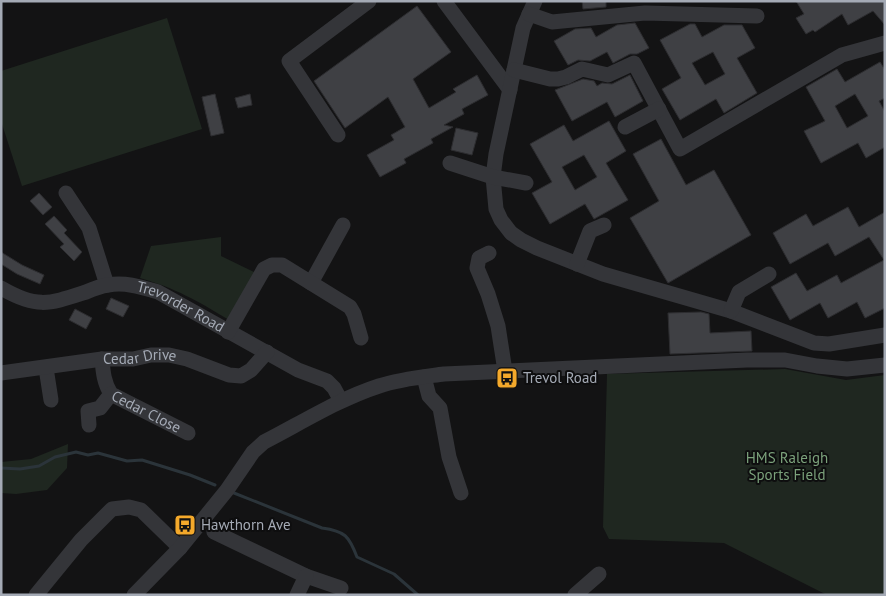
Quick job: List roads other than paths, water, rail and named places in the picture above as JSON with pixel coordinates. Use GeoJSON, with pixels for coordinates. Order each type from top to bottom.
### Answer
{"type":"FeatureCollection","features":[{"type":"Feature","properties":{"kind":"street"},"geometry":{"type":"LineString","coordinates":[[338,135],[289,61],[369,1]]}},
{"type":"Feature","properties":{"kind":"street"},"geometry":{"type":"LineString","coordinates":[[444,1],[510,90]]}},
{"type":"Feature","properties":{"kind":"street"},"geometry":{"type":"LineString","coordinates":[[757,16],[645,13],[552,22],[531,5],[523,28],[493,177],[496,209],[501,220],[511,233],[521,240],[577,264],[604,274],[731,311],[814,343],[829,344],[885,335]]}},
{"type":"Feature","properties":{"kind":"street"},"geometry":{"type":"LineString","coordinates":[[514,70],[558,79],[582,69],[608,75],[634,62],[680,149],[842,55],[885,43]]}},
{"type":"Feature","properties":{"kind":"street"},"geometry":{"type":"LineString","coordinates":[[625,127],[659,109]]}},
{"type":"Feature","properties":{"kind":"street"},"geometry":{"type":"LineString","coordinates":[[450,163],[493,177],[526,183]]}},
{"type":"Feature","properties":{"kind":"street"},"geometry":{"type":"LineString","coordinates":[[66,193],[89,228],[107,285]]}},
{"type":"Feature","properties":{"kind":"street"},"geometry":{"type":"LineString","coordinates":[[311,283],[343,225]]}},
{"type":"Feature","properties":{"kind":"street"},"geometry":{"type":"LineString","coordinates":[[577,264],[590,231],[604,225]]}},
{"type":"Feature","properties":{"kind":"street"},"geometry":{"type":"LineString","coordinates":[[489,253],[479,258],[477,268],[498,326],[505,371]]}},
{"type":"Feature","properties":{"kind":"street"},"geometry":{"type":"LineString","coordinates":[[228,332],[264,269],[272,265],[282,265],[350,307],[361,338]]}},
{"type":"Feature","properties":{"kind":"street"},"geometry":{"type":"LineString","coordinates":[[731,311],[740,292],[769,274]]}},
{"type":"Feature","properties":{"kind":"street","name":"Trevorder Road"},"geometry":{"type":"LineString","coordinates":[[1,288],[17,297],[43,304],[107,285],[136,285],[158,292],[298,370],[327,381],[342,401]]}},
{"type":"Feature","properties":{"kind":"street","name":"Cedar Drive"},"geometry":{"type":"LineString","coordinates":[[1,372],[46,368],[102,359],[133,359],[152,355],[169,355],[187,359],[229,375],[241,376],[251,370],[267,352]]}},
{"type":"Feature","properties":{"kind":"street","name":"Cedar Close"},"geometry":{"type":"LineString","coordinates":[[102,359],[104,379],[112,394],[188,434]]}},
{"type":"Feature","properties":{"kind":"street"},"geometry":{"type":"LineString","coordinates":[[134,595],[180,548],[227,490],[253,452],[264,442],[342,401],[378,386],[404,379],[444,374],[747,360],[785,360],[847,369],[885,365]]}},
{"type":"Feature","properties":{"kind":"street"},"geometry":{"type":"LineString","coordinates":[[46,368],[51,400]]}},
{"type":"Feature","properties":{"kind":"street"},"geometry":{"type":"LineString","coordinates":[[424,377],[429,396],[440,408],[449,457],[461,493]]}},
{"type":"Feature","properties":{"kind":"street"},"geometry":{"type":"LineString","coordinates":[[89,425],[88,410],[100,408],[112,394]]}},
{"type":"Feature","properties":{"kind":"street"},"geometry":{"type":"LineString","coordinates":[[36,595],[80,540],[112,508],[129,507],[140,510],[180,548]]}},
{"type":"Feature","properties":{"kind":"street"},"geometry":{"type":"LineString","coordinates":[[214,532],[306,576],[340,588]]}},
{"type":"Feature","properties":{"kind":"street"},"geometry":{"type":"LineString","coordinates":[[575,595],[599,574]]}},
{"type":"Feature","properties":{"kind":"street"},"geometry":{"type":"LineString","coordinates":[[297,595],[306,576]]}},
{"type":"Feature","properties":{"kind":"waterway"},"geometry":{"type":"LineString","coordinates":[[1,468],[20,469],[39,466],[55,457],[76,452],[88,455],[98,453],[127,461],[142,460],[215,485]]}},
{"type":"Feature","properties":{"kind":"waterway"},"geometry":{"type":"LineString","coordinates":[[234,493],[322,528],[341,533],[348,539],[357,557],[394,574],[418,595]]}},
{"type":"Feature","properties":{"kind":"place","name":"Trevol Road"},"geometry":{"type":"Point","coordinates":[507,378]}},
{"type":"Feature","properties":{"kind":"place","name":"Hawthorn Ave"},"geometry":{"type":"Point","coordinates":[185,525]}},
{"type":"Feature","properties":{"kind":"park label","name":"HMS Raleigh Sports Field"},"geometry":{"type":"Point","coordinates":[787,466]}}]}
